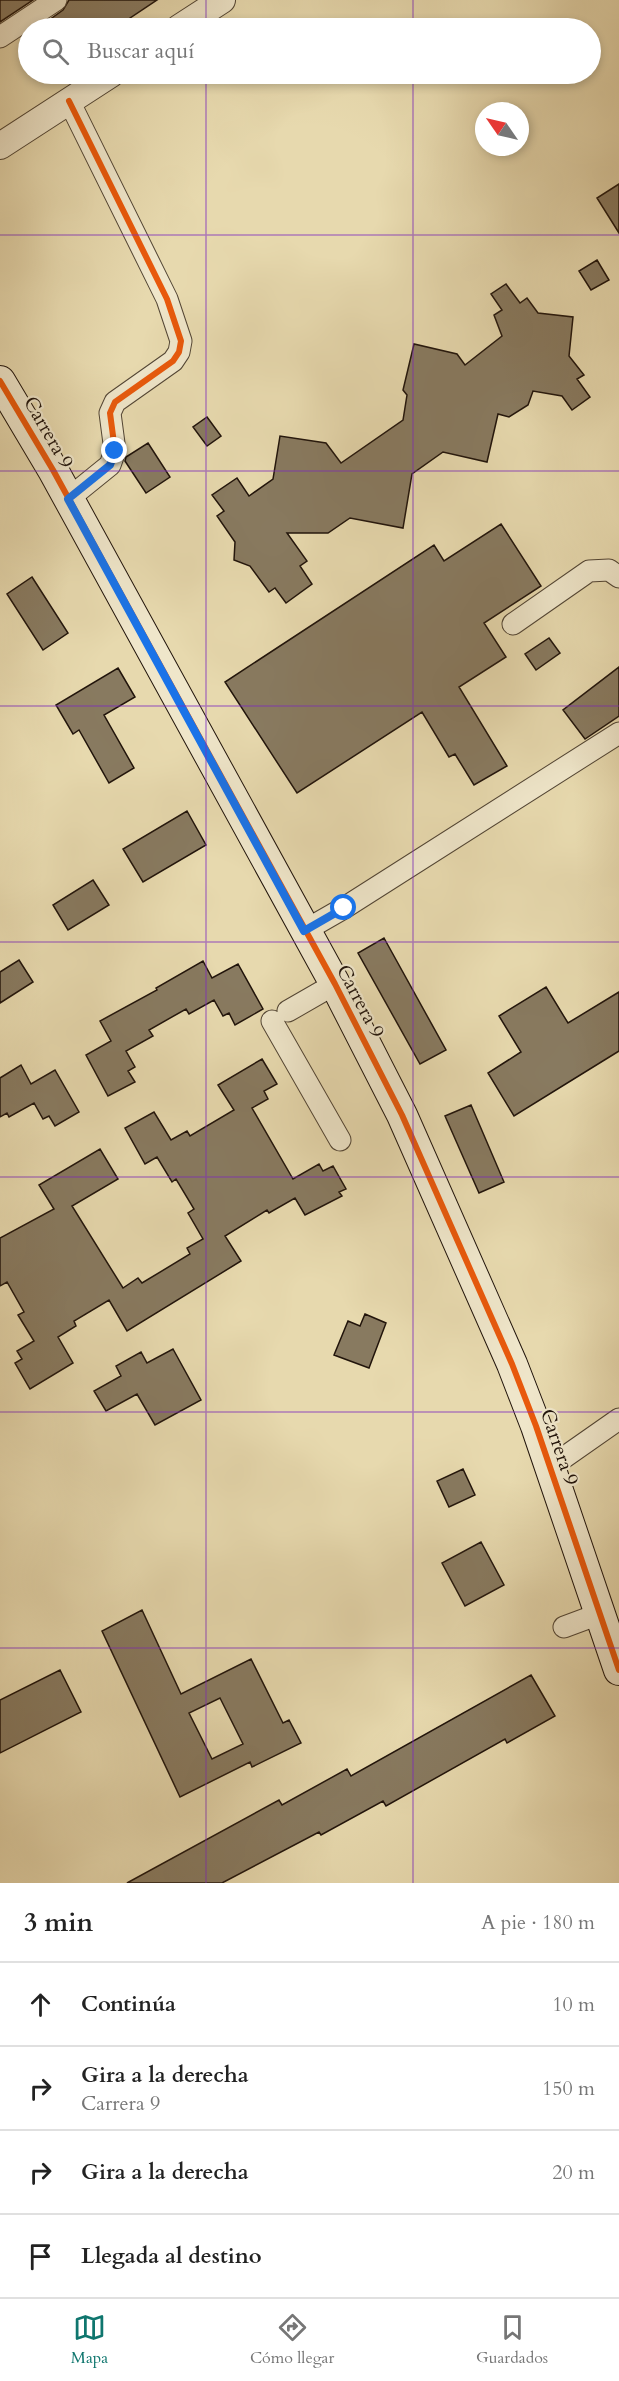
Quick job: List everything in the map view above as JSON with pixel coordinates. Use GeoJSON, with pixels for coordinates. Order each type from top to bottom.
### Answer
{"type":"FeatureCollection","features":[{"type":"Feature","properties":{"kind":"main road","name":"Carrera 9"},"geometry":{"type":"LineString","coordinates":[[0,381],[68,499],[335,984],[430,1177],[512,1364],[619,1671]]}},
{"type":"Feature","properties":{"kind":"street"},"geometry":{"type":"LineString","coordinates":[[29,18],[56,0]]}},
{"type":"Feature","properties":{"kind":"street"},"geometry":{"type":"LineString","coordinates":[[194,18],[222,0]]}},
{"type":"Feature","properties":{"kind":"street"},"geometry":{"type":"LineString","coordinates":[[0,37],[18,25]]}},
{"type":"Feature","properties":{"kind":"street"},"geometry":{"type":"LineString","coordinates":[[0,146],[95,84]]}},
{"type":"Feature","properties":{"kind":"street"},"geometry":{"type":"LineString","coordinates":[[68,499],[110,465],[115,451],[110,413],[115,402],[173,361],[179,352],[181,341],[167,299],[69,101]]}},
{"type":"Feature","properties":{"kind":"street"},"geometry":{"type":"LineString","coordinates":[[513,624],[589,571],[609,570],[619,577]]}},
{"type":"Feature","properties":{"kind":"street"},"geometry":{"type":"LineString","coordinates":[[304,931],[344,908],[619,733]]}},
{"type":"Feature","properties":{"kind":"street"},"geometry":{"type":"LineString","coordinates":[[335,984],[280,1016],[340,1140]]}},
{"type":"Feature","properties":{"kind":"street"},"geometry":{"type":"LineString","coordinates":[[549,1467],[619,1419]]}},
{"type":"Feature","properties":{"kind":"street"},"geometry":{"type":"LineString","coordinates":[[564,1627],[599,1614]]}},
{"type":"Feature","properties":{"kind":"building"},"geometry":{"type":"Polygon","coordinates":[[[0,0],[33,0],[0,22],[0,0]]]}},
{"type":"Feature","properties":{"kind":"building"},"geometry":{"type":"Polygon","coordinates":[[[69,0],[157,0],[130,18],[52,18],[63,10],[69,0]]]}},
{"type":"Feature","properties":{"kind":"building"},"geometry":{"type":"Polygon","coordinates":[[[619,184],[619,233],[597,198],[619,184]]]}},
{"type":"Feature","properties":{"kind":"building"},"geometry":{"type":"Polygon","coordinates":[[[597,260],[609,280],[591,290],[579,271],[597,260]]]}},
{"type":"Feature","properties":{"kind":"building"},"geometry":{"type":"Polygon","coordinates":[[[506,284],[520,303],[527,298],[538,313],[573,317],[569,356],[584,375],[577,379],[590,397],[572,410],[562,396],[533,391],[528,405],[509,417],[498,414],[487,462],[443,452],[412,474],[403,528],[350,518],[328,533],[287,533],[307,561],[300,566],[312,584],[286,603],[275,588],[269,592],[250,566],[234,560],[235,542],[217,516],[224,511],[212,495],[237,478],[249,496],[273,479],[280,436],[326,443],[341,463],[403,420],[407,395],[403,390],[414,344],[457,354],[465,365],[502,336],[494,315],[502,310],[491,294],[506,284]]]}},
{"type":"Feature","properties":{"kind":"building"},"geometry":{"type":"Polygon","coordinates":[[[207,417],[221,436],[207,446],[193,427],[207,417]]]}},
{"type":"Feature","properties":{"kind":"building"},"geometry":{"type":"Polygon","coordinates":[[[148,443],[170,477],[146,493],[125,461],[126,457],[148,443]]]}},
{"type":"Feature","properties":{"kind":"building"},"geometry":{"type":"Polygon","coordinates":[[[501,524],[541,586],[484,623],[506,657],[459,687],[507,766],[474,785],[455,754],[449,757],[422,712],[297,793],[225,682],[434,545],[444,561],[501,524]]]}},
{"type":"Feature","properties":{"kind":"building"},"geometry":{"type":"Polygon","coordinates":[[[32,577],[68,633],[43,650],[7,594],[32,577]]]}},
{"type":"Feature","properties":{"kind":"building"},"geometry":{"type":"Polygon","coordinates":[[[549,638],[560,653],[536,670],[525,654],[549,638]]]}},
{"type":"Feature","properties":{"kind":"building"},"geometry":{"type":"Polygon","coordinates":[[[619,667],[619,716],[585,739],[563,710],[619,667]]]}},
{"type":"Feature","properties":{"kind":"building"},"geometry":{"type":"Polygon","coordinates":[[[118,668],[135,697],[104,715],[134,768],[109,783],[79,730],[73,734],[56,705],[118,668]]]}},
{"type":"Feature","properties":{"kind":"building"},"geometry":{"type":"Polygon","coordinates":[[[187,811],[206,845],[143,882],[123,849],[187,811]]]}},
{"type":"Feature","properties":{"kind":"building"},"geometry":{"type":"Polygon","coordinates":[[[93,880],[109,905],[68,930],[53,905],[93,880]]]}},
{"type":"Feature","properties":{"kind":"building"},"geometry":{"type":"Polygon","coordinates":[[[384,938],[446,1050],[420,1064],[358,953],[384,938]]]}},
{"type":"Feature","properties":{"kind":"building"},"geometry":{"type":"Polygon","coordinates":[[[19,960],[33,982],[0,1003],[0,972],[19,960]]]}},
{"type":"Feature","properties":{"kind":"building"},"geometry":{"type":"Polygon","coordinates":[[[203,961],[212,978],[238,964],[263,1009],[235,1025],[229,1013],[223,1016],[214,1000],[189,1014],[186,1009],[149,1030],[153,1036],[126,1051],[135,1067],[128,1071],[135,1082],[108,1096],[86,1055],[111,1041],[100,1021],[157,990],[156,988],[203,961]]]}},
{"type":"Feature","properties":{"kind":"building"},"geometry":{"type":"Polygon","coordinates":[[[546,987],[568,1023],[619,992],[619,1051],[514,1116],[488,1073],[521,1052],[499,1016],[546,987]]]}},
{"type":"Feature","properties":{"kind":"building"},"geometry":{"type":"Polygon","coordinates":[[[262,1059],[277,1084],[264,1091],[268,1099],[252,1108],[293,1179],[319,1164],[323,1171],[333,1166],[346,1189],[339,1192],[342,1196],[305,1215],[295,1198],[269,1213],[267,1210],[225,1236],[241,1261],[127,1331],[109,1300],[74,1321],[76,1326],[58,1337],[73,1363],[30,1389],[15,1363],[22,1359],[17,1351],[34,1341],[18,1315],[24,1312],[7,1282],[0,1286],[0,1238],[54,1209],[39,1185],[100,1149],[118,1179],[72,1206],[123,1288],[138,1278],[142,1283],[190,1254],[187,1248],[203,1239],[188,1213],[194,1209],[176,1179],[172,1182],[157,1157],[145,1164],[125,1128],[154,1112],[171,1140],[187,1131],[190,1136],[234,1110],[218,1085],[262,1059]]]}},
{"type":"Feature","properties":{"kind":"building"},"geometry":{"type":"Polygon","coordinates":[[[21,1065],[31,1084],[55,1070],[79,1112],[55,1126],[49,1116],[43,1119],[34,1103],[9,1117],[7,1113],[0,1117],[0,1078],[21,1065]]]}},
{"type":"Feature","properties":{"kind":"building"},"geometry":{"type":"Polygon","coordinates":[[[471,1105],[504,1182],[479,1193],[445,1116],[471,1105]]]}},
{"type":"Feature","properties":{"kind":"building"},"geometry":{"type":"Polygon","coordinates":[[[365,1314],[386,1323],[369,1368],[334,1355],[348,1321],[360,1326],[365,1314]]]}},
{"type":"Feature","properties":{"kind":"building"},"geometry":{"type":"Polygon","coordinates":[[[173,1349],[201,1400],[155,1425],[137,1394],[106,1411],[94,1391],[121,1376],[116,1366],[141,1352],[147,1363],[173,1349]]]}},
{"type":"Feature","properties":{"kind":"building"},"geometry":{"type":"Polygon","coordinates":[[[463,1469],[475,1495],[449,1507],[437,1481],[463,1469]]]}},
{"type":"Feature","properties":{"kind":"building"},"geometry":{"type":"Polygon","coordinates":[[[481,1542],[504,1585],[465,1606],[442,1563],[481,1542]]]}},
{"type":"Feature","properties":{"kind":"building"},"geometry":{"type":"Polygon","coordinates":[[[142,1610],[181,1694],[251,1659],[283,1723],[289,1720],[301,1743],[252,1767],[250,1762],[180,1797],[102,1631],[142,1610]],[[220,1698],[189,1713],[212,1759],[243,1744],[220,1698]]]}},
{"type":"Feature","properties":{"kind":"building"},"geometry":{"type":"Polygon","coordinates":[[[60,1670],[81,1712],[0,1753],[0,1700],[60,1670]]]}},
{"type":"Feature","properties":{"kind":"building"},"geometry":{"type":"Polygon","coordinates":[[[531,1675],[555,1716],[507,1743],[505,1739],[386,1806],[383,1801],[321,1835],[319,1832],[222,1883],[127,1883],[279,1800],[282,1805],[347,1769],[351,1776],[531,1675]]]}},
{"type":"Feature","properties":{"kind":"cycle path"},"geometry":{"type":"LineString","coordinates":[[68,499],[110,465],[115,451],[110,413],[115,402],[173,361],[179,352],[181,341],[167,299],[69,101]]}},
{"type":"Feature","properties":{"kind":"cycle path"},"geometry":{"type":"LineString","coordinates":[[0,381],[53,470],[335,984],[402,1115],[512,1364],[536,1426],[619,1670]]}},
{"type":"Feature","properties":{"kind":"route"},"geometry":{"type":"LineString","coordinates":[[115,451],[110,465],[68,499],[304,931],[344,908]]}}]}
